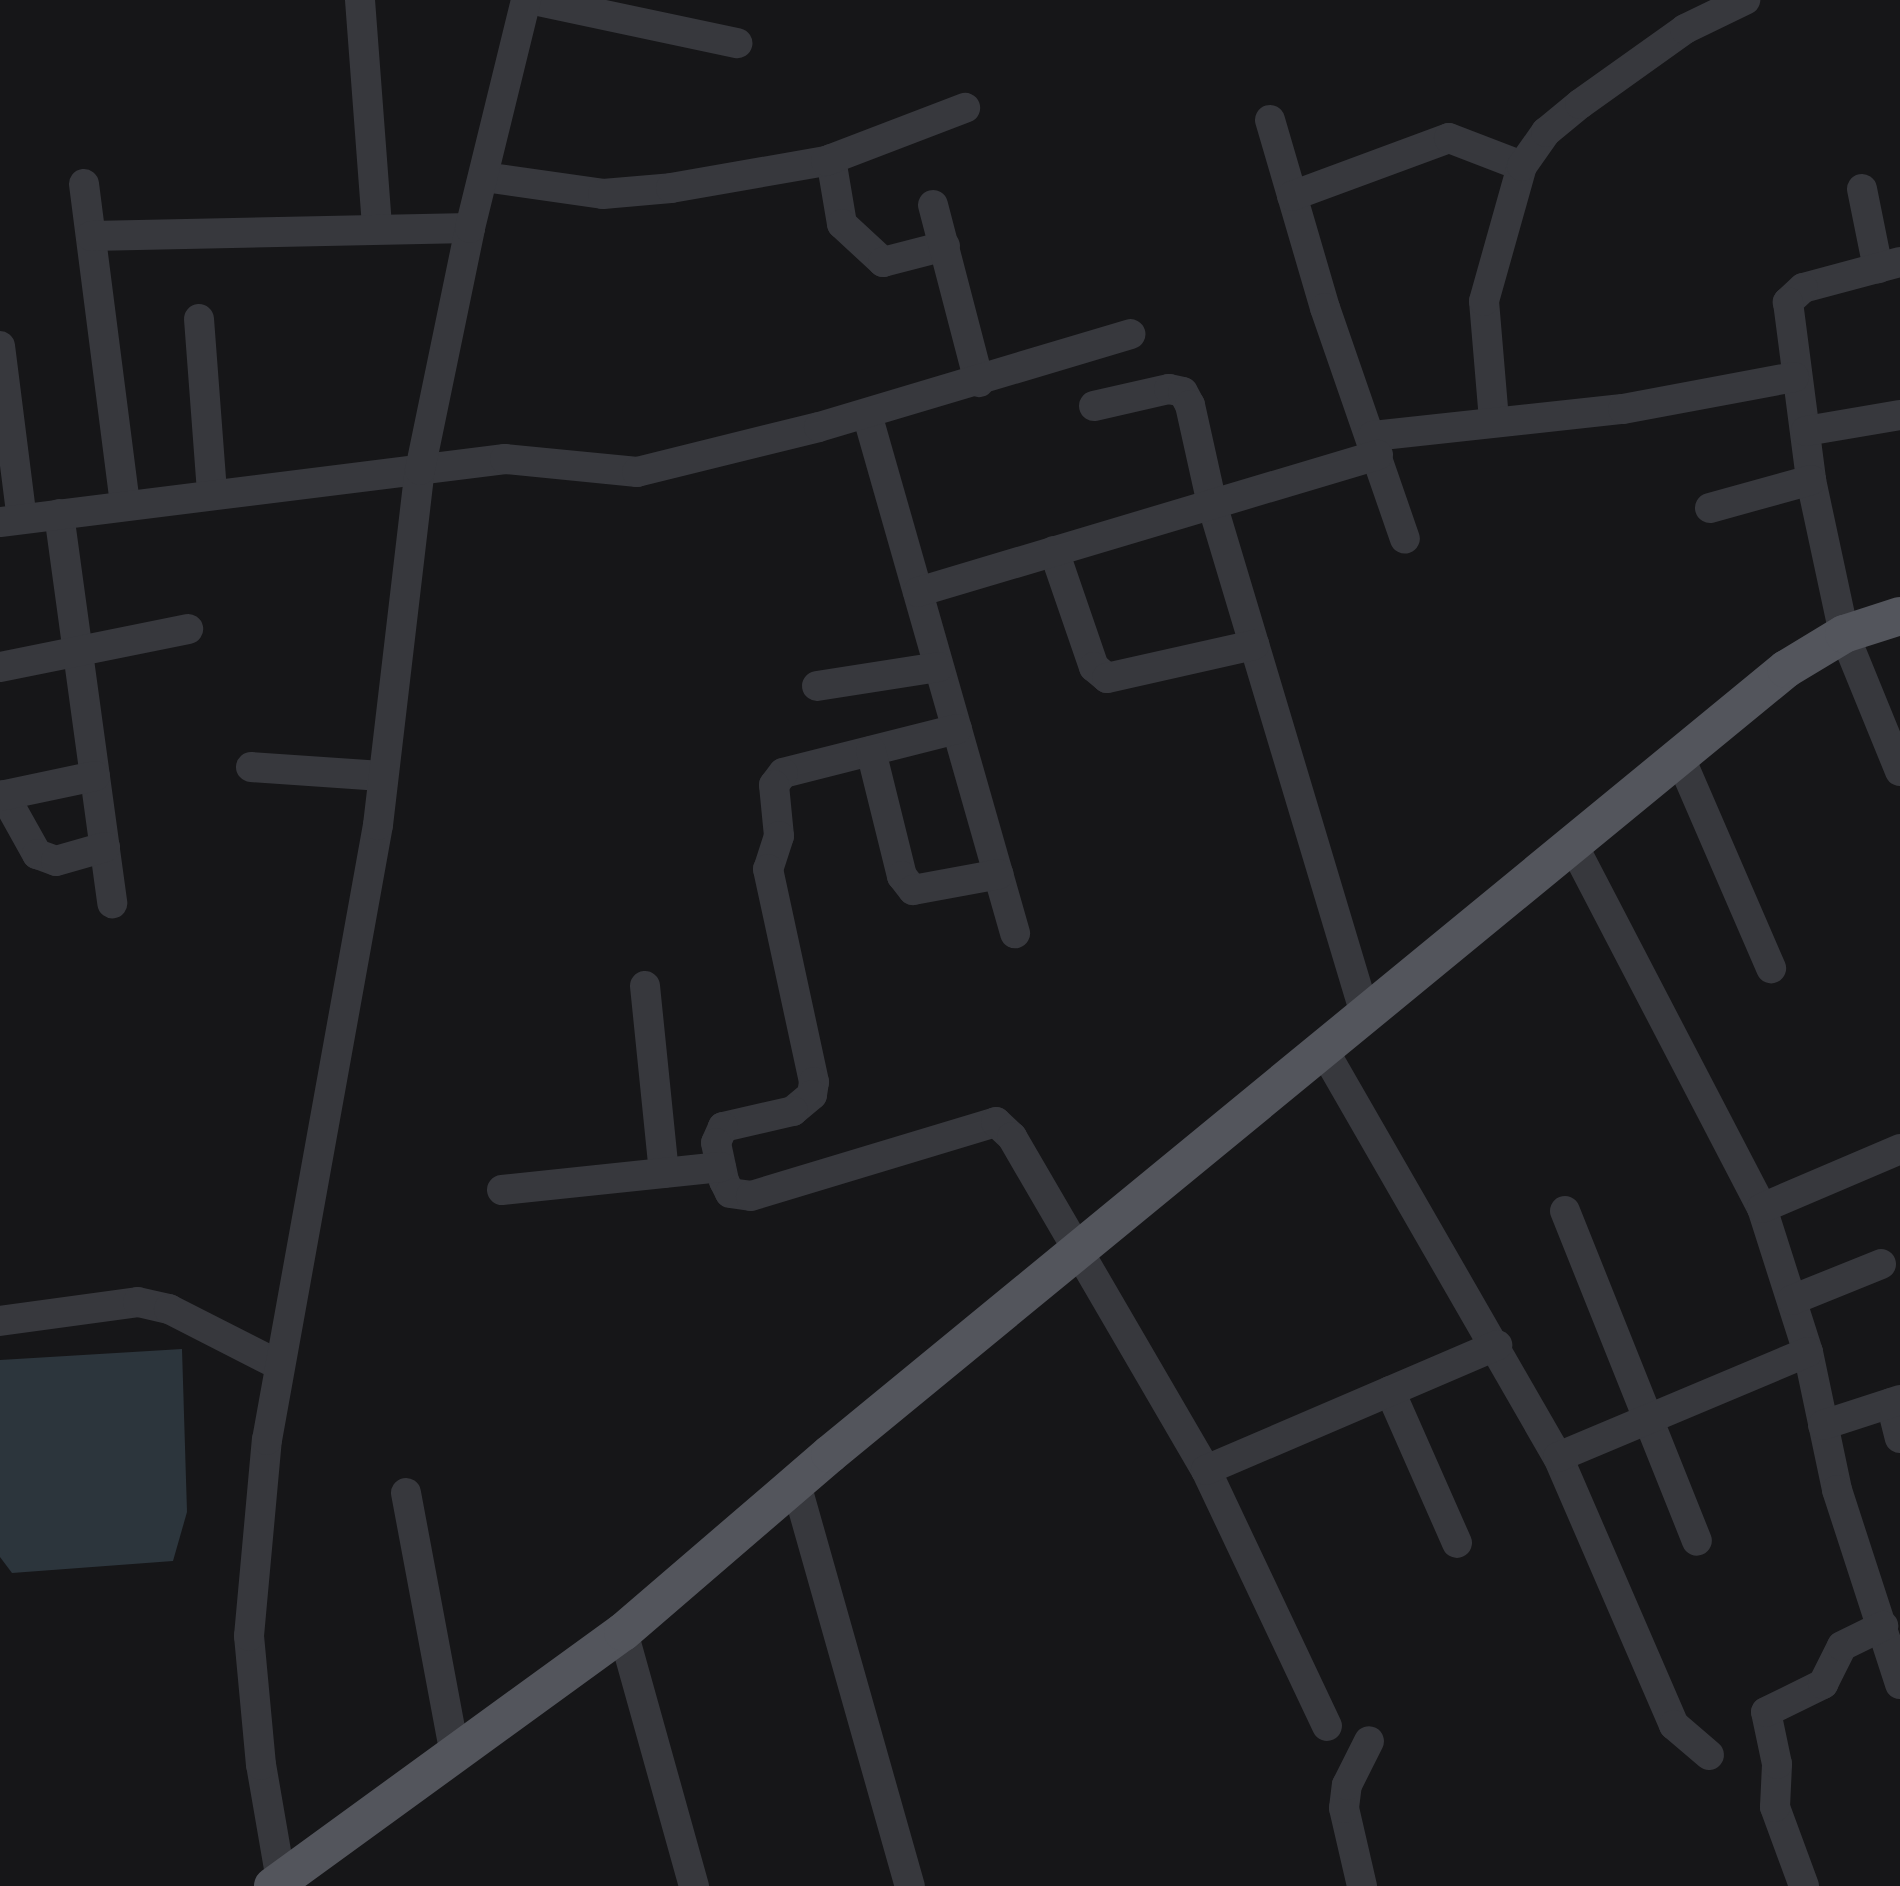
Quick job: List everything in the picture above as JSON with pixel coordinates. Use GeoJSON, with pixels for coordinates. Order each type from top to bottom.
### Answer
{"type":"FeatureCollection","features":[{"type":"Feature","properties":{"kind":"main road"},"geometry":{"type":"LineString","coordinates":[[280,1883],[624,1632],[796,1484],[1079,1254],[1364,1014],[1681,760],[1786,669],[1844,634],[1900,616]]}},
{"type":"Feature","properties":{"kind":"street"},"geometry":{"type":"LineString","coordinates":[[360,0],[377,228]]}},
{"type":"Feature","properties":{"kind":"street"},"geometry":{"type":"LineString","coordinates":[[280,1883],[261,1765],[249,1636],[277,1364],[330,1116],[382,776],[420,470],[470,228],[526,0]]}},
{"type":"Feature","properties":{"kind":"street"},"geometry":{"type":"LineString","coordinates":[[534,0],[737,43]]}},
{"type":"Feature","properties":{"kind":"street"},"geometry":{"type":"LineString","coordinates":[[1494,420],[1484,301],[1522,166],[1546,132],[1580,104],[1725,4]]}},
{"type":"Feature","properties":{"kind":"street"},"geometry":{"type":"LineString","coordinates":[[484,177],[617,194],[832,158],[965,108]]}},
{"type":"Feature","properties":{"kind":"street"},"geometry":{"type":"LineString","coordinates":[[1270,120],[1405,539]]}},
{"type":"Feature","properties":{"kind":"street"},"geometry":{"type":"LineString","coordinates":[[1292,196],[1449,138],[1522,166]]}},
{"type":"Feature","properties":{"kind":"street"},"geometry":{"type":"LineString","coordinates":[[832,158],[842,224],[882,262],[945,246]]}},
{"type":"Feature","properties":{"kind":"street"},"geometry":{"type":"LineString","coordinates":[[84,184],[125,504]]}},
{"type":"Feature","properties":{"kind":"street"},"geometry":{"type":"LineString","coordinates":[[1862,189],[1889,265],[1803,288],[1788,302],[1794,377],[1806,431],[1811,480],[1844,634],[1900,771]]}},
{"type":"Feature","properties":{"kind":"street"},"geometry":{"type":"LineString","coordinates":[[934,205],[979,382]]}},
{"type":"Feature","properties":{"kind":"street"},"geometry":{"type":"LineString","coordinates":[[91,236],[470,228]]}},
{"type":"Feature","properties":{"kind":"street"},"geometry":{"type":"LineString","coordinates":[[199,319],[212,492]]}},
{"type":"Feature","properties":{"kind":"street"},"geometry":{"type":"LineString","coordinates":[[0,346],[11,520],[212,492],[505,459],[638,472],[866,414],[1130,334]]}},
{"type":"Feature","properties":{"kind":"street"},"geometry":{"type":"LineString","coordinates":[[918,592],[1212,504],[1376,445],[1494,420],[1623,410],[1794,377]]}},
{"type":"Feature","properties":{"kind":"street"},"geometry":{"type":"LineString","coordinates":[[1094,406],[1170,389],[1184,392],[1212,504],[1364,1014]]}},
{"type":"Feature","properties":{"kind":"street"},"geometry":{"type":"LineString","coordinates":[[866,414],[1016,933]]}},
{"type":"Feature","properties":{"kind":"street"},"geometry":{"type":"LineString","coordinates":[[1806,431],[1900,415]]}},
{"type":"Feature","properties":{"kind":"street"},"geometry":{"type":"LineString","coordinates":[[1710,508],[1811,480]]}},
{"type":"Feature","properties":{"kind":"street"},"geometry":{"type":"LineString","coordinates":[[59,514],[112,903]]}},
{"type":"Feature","properties":{"kind":"street"},"geometry":{"type":"LineString","coordinates":[[1054,551],[1094,667],[1107,678],[1122,680],[1254,646]]}},
{"type":"Feature","properties":{"kind":"street"},"geometry":{"type":"LineString","coordinates":[[0,668],[188,629]]}},
{"type":"Feature","properties":{"kind":"street"},"geometry":{"type":"LineString","coordinates":[[817,686],[939,667]]}},
{"type":"Feature","properties":{"kind":"street"},"geometry":{"type":"LineString","coordinates":[[957,729],[783,773],[774,785],[778,836],[768,870],[814,1082],[812,1096],[793,1111],[723,1127],[716,1143],[730,1193],[751,1196],[996,1122],[1012,1137],[1206,1470],[1327,1726]]}},
{"type":"Feature","properties":{"kind":"street"},"geometry":{"type":"LineString","coordinates":[[871,750],[902,876],[913,890],[999,874]]}},
{"type":"Feature","properties":{"kind":"street"},"geometry":{"type":"LineString","coordinates":[[1681,760],[1771,968]]}},
{"type":"Feature","properties":{"kind":"street"},"geometry":{"type":"LineString","coordinates":[[251,767],[382,776]]}},
{"type":"Feature","properties":{"kind":"street"},"geometry":{"type":"LineString","coordinates":[[95,776],[2,796],[37,854],[56,861],[104,846]]}},
{"type":"Feature","properties":{"kind":"street"},"geometry":{"type":"LineString","coordinates":[[1574,846],[1762,1208],[1808,1352],[1823,1425],[1900,1684]]}},
{"type":"Feature","properties":{"kind":"street"},"geometry":{"type":"LineString","coordinates":[[644,986],[664,1173]]}},
{"type":"Feature","properties":{"kind":"street"},"geometry":{"type":"LineString","coordinates":[[1323,1049],[1497,1345],[1558,1457],[1674,1724],[1709,1755]]}},
{"type":"Feature","properties":{"kind":"street"},"geometry":{"type":"LineString","coordinates":[[1762,1208],[1900,1148]]}},
{"type":"Feature","properties":{"kind":"street"},"geometry":{"type":"LineString","coordinates":[[502,1190],[722,1167]]}},
{"type":"Feature","properties":{"kind":"street"},"geometry":{"type":"LineString","coordinates":[[1565,1211],[1697,1541]]}},
{"type":"Feature","properties":{"kind":"street"},"geometry":{"type":"LineString","coordinates":[[1792,1300],[1881,1264]]}},
{"type":"Feature","properties":{"kind":"street"},"geometry":{"type":"LineString","coordinates":[[0,1321],[138,1302],[170,1309],[277,1364]]}},
{"type":"Feature","properties":{"kind":"street"},"geometry":{"type":"LineString","coordinates":[[1206,1470],[1497,1345]]}},
{"type":"Feature","properties":{"kind":"street"},"geometry":{"type":"LineString","coordinates":[[1558,1457],[1808,1352]]}},
{"type":"Feature","properties":{"kind":"street"},"geometry":{"type":"LineString","coordinates":[[1390,1391],[1457,1542]]}},
{"type":"Feature","properties":{"kind":"street"},"geometry":{"type":"LineString","coordinates":[[1823,1425],[1895,1402],[1900,1438]]}},
{"type":"Feature","properties":{"kind":"street"},"geometry":{"type":"LineString","coordinates":[[796,1484],[910,1886]]}},
{"type":"Feature","properties":{"kind":"street"},"geometry":{"type":"LineString","coordinates":[[406,1493],[455,1754]]}},
{"type":"Feature","properties":{"kind":"street"},"geometry":{"type":"LineString","coordinates":[[1804,1886],[1775,1807],[1777,1764],[1766,1712],[1824,1684],[1842,1646],[1883,1626]]}},
{"type":"Feature","properties":{"kind":"street"},"geometry":{"type":"LineString","coordinates":[[624,1632],[694,1886]]}},
{"type":"Feature","properties":{"kind":"street"},"geometry":{"type":"LineString","coordinates":[[1362,1886],[1344,1808],[1347,1785],[1369,1741]]}},
{"type":"Feature","properties":{"kind":"shaded area"},"geometry":{"type":"Polygon","coordinates":[[[182,1349],[187,1512],[173,1561],[12,1573],[0,1557],[0,1360],[182,1349]]]}}]}
